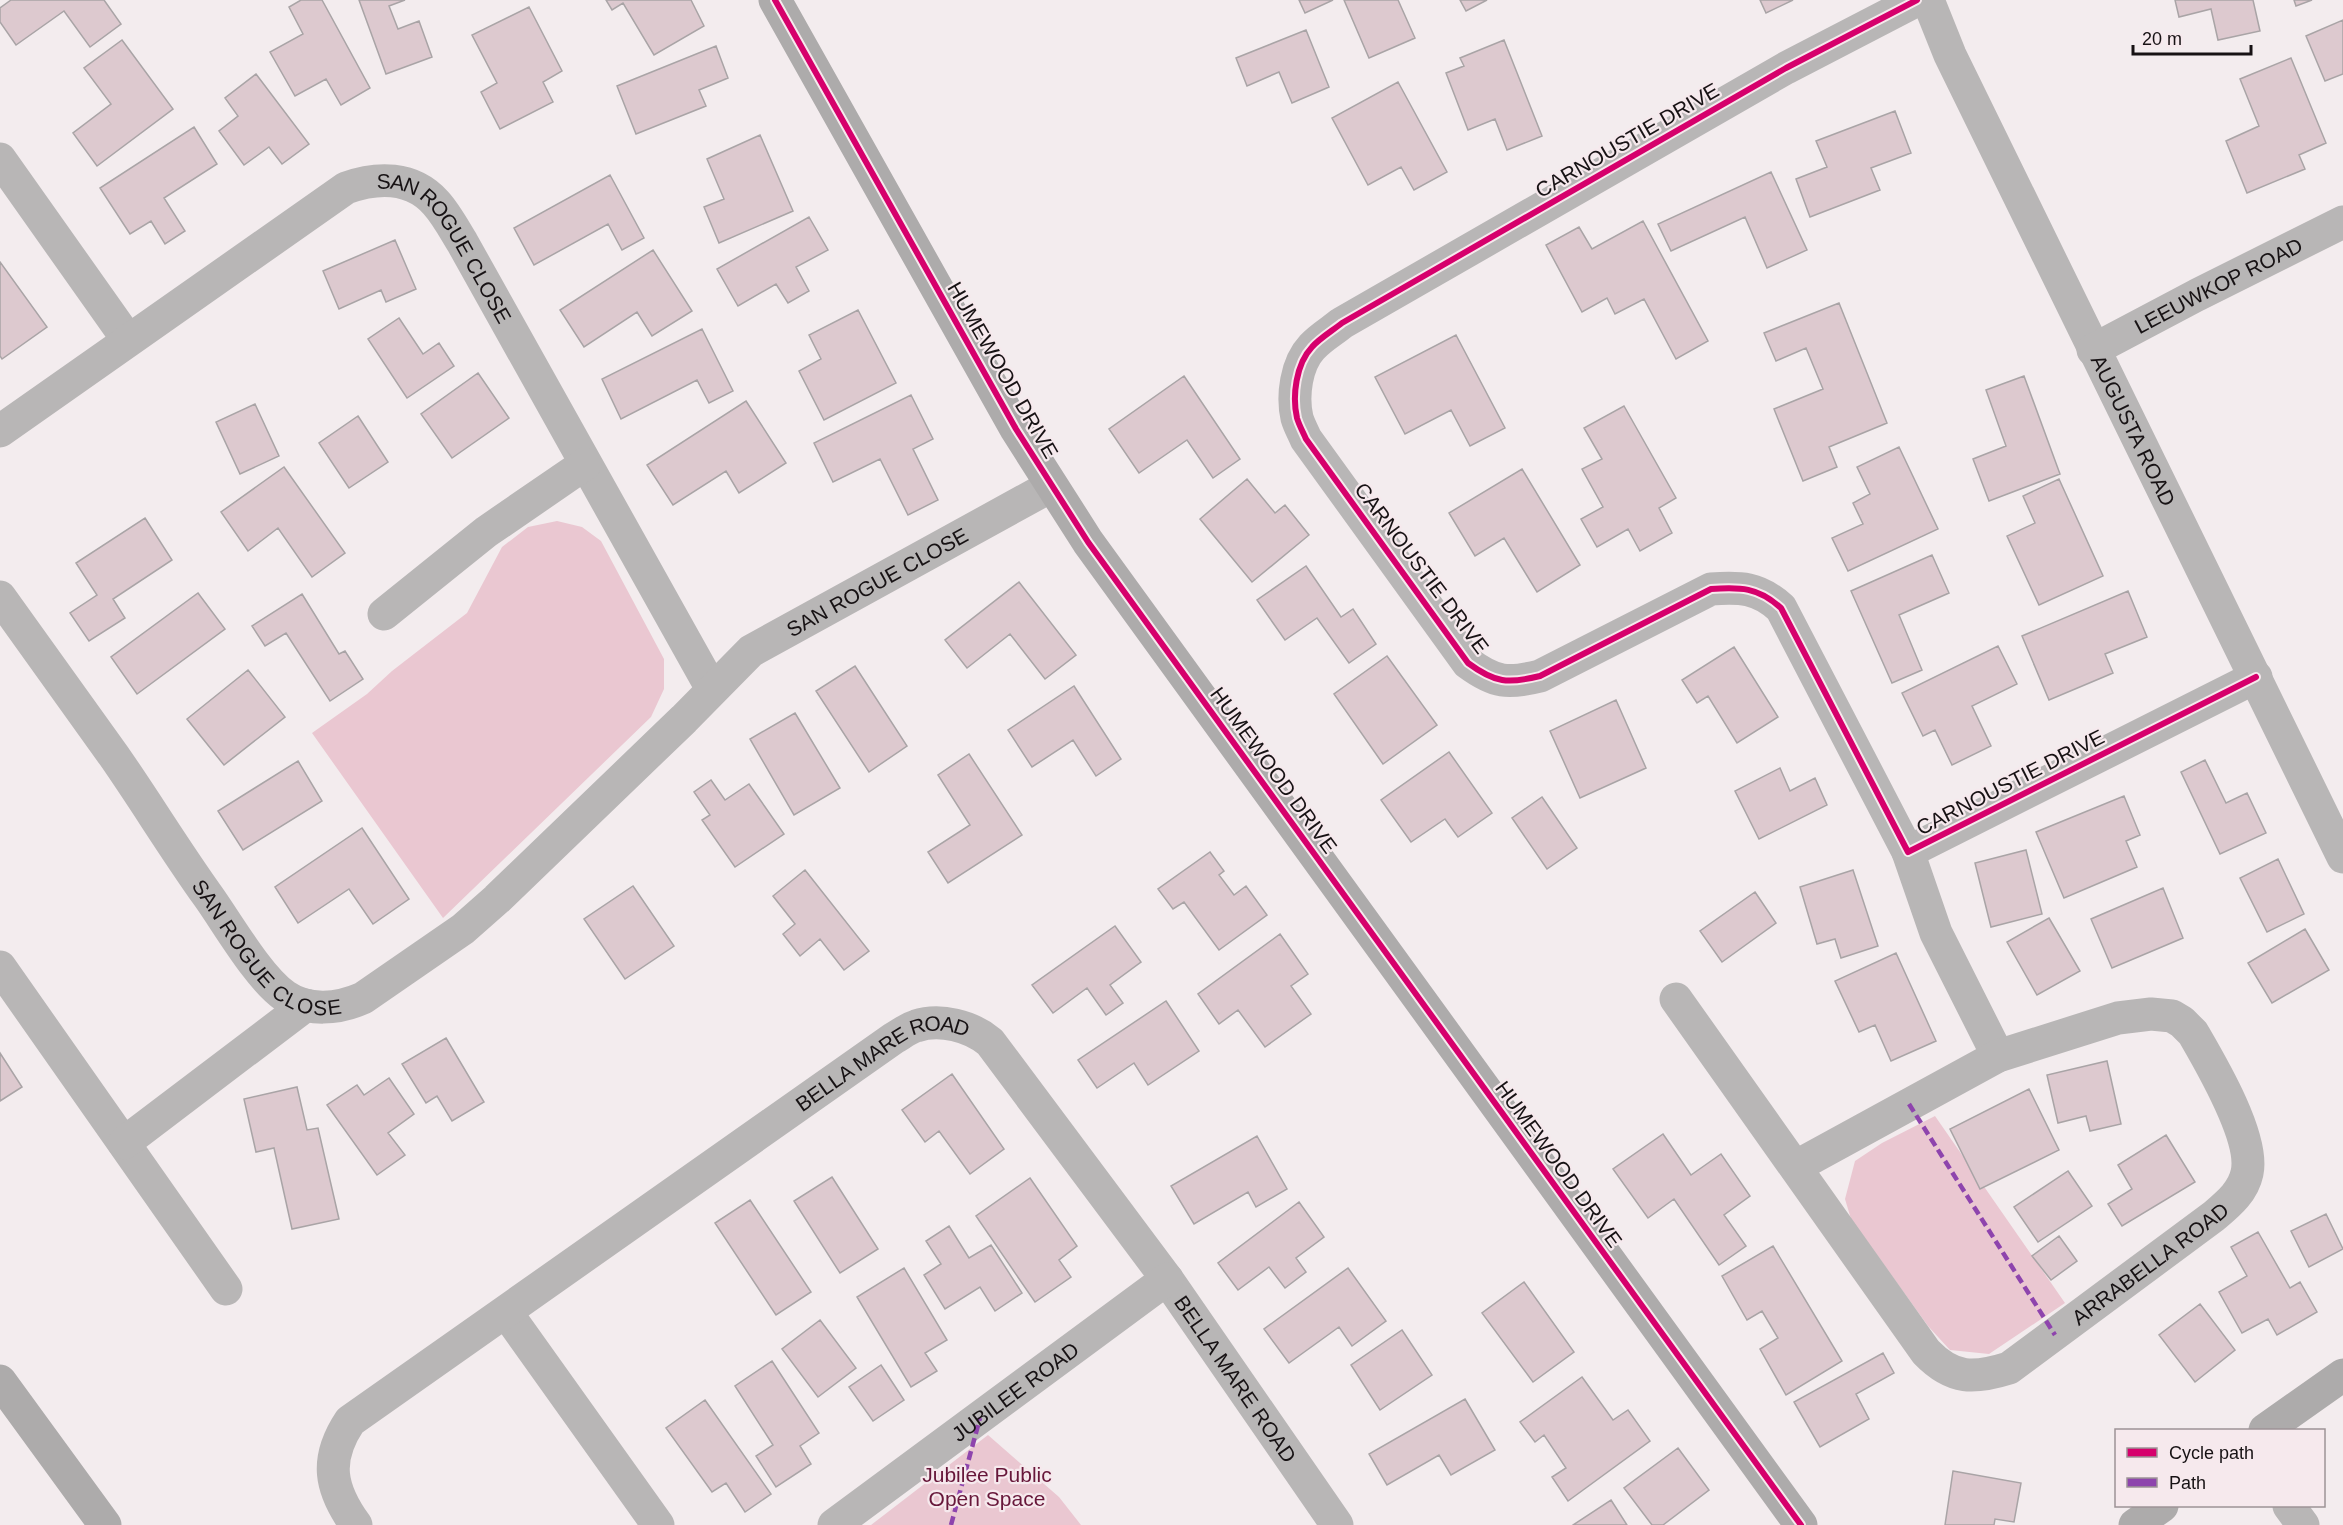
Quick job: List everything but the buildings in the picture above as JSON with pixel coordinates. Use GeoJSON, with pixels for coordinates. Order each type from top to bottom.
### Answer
{"type":"FeatureCollection","features":[{"type":"Feature","properties":{"kind":"street","name":"HUMEWOOD DRIVE"},"geometry":{"type":"LineString","coordinates":[[775,0],[1011,419],[1051,486],[1095,552],[1801,1525]]}},
{"type":"Feature","properties":{"kind":"street","name":"CARNOUSTIE DRIVE"},"geometry":{"type":"LineString","coordinates":[[1917,0],[1785,68],[1342,323],[1311,347],[1301,366],[1295,390],[1297,419],[1306,439],[1468,663],[1483,674],[1499,680],[1514,682],[1540,676],[1711,589],[1737,587],[1756,591],[1770,598],[1781,608],[1908,852],[2256,677]]}},
{"type":"Feature","properties":{"kind":"street","name":"AUGUSTA ROAD"},"geometry":{"type":"LineString","coordinates":[[1928,0],[1950,55],[2343,857]]}},
{"type":"Feature","properties":{"kind":"street"},"geometry":{"type":"LineString","coordinates":[[0,159],[128,340]]}},
{"type":"Feature","properties":{"kind":"street","name":"SAN ROGUE CLOSE"},"geometry":{"type":"LineString","coordinates":[[0,431],[346,188],[366,181],[378,180],[406,183],[436,202],[446,217],[712,689]]}},
{"type":"Feature","properties":{"kind":"street","name":"LEEUWKOP ROAD"},"geometry":{"type":"LineString","coordinates":[[2094,350],[2197,295],[2343,222]]}},
{"type":"Feature","properties":{"kind":"street"},"geometry":{"type":"LineString","coordinates":[[384,614],[486,532],[585,464]]}},
{"type":"Feature","properties":{"kind":"street","name":"SAN ROGUE CLOSE"},"geometry":{"type":"LineString","coordinates":[[0,597],[115,758],[190,871],[269,982],[287,997],[306,1005],[333,1008],[349,1005],[363,998],[463,929],[497,899],[751,651],[1051,486]]}},
{"type":"Feature","properties":{"kind":"street"},"geometry":{"type":"LineString","coordinates":[[1908,852],[1935,933],[1998,1056]]}},
{"type":"Feature","properties":{"kind":"street"},"geometry":{"type":"LineString","coordinates":[[0,968],[226,1289]]}},
{"type":"Feature","properties":{"kind":"street","name":"ARRABELLA ROAD"},"geometry":{"type":"LineString","coordinates":[[1676,999],[1926,1352],[1947,1371],[1975,1376],[2009,1368],[2234,1199],[2243,1184],[2248,1158],[2238,1121],[2193,1033],[2172,1016],[2151,1014],[2118,1018],[1998,1056],[1795,1167]]}},
{"type":"Feature","properties":{"kind":"street"},"geometry":{"type":"LineString","coordinates":[[124,1143],[306,1005]]}},
{"type":"Feature","properties":{"kind":"street","name":"BELLA MARE ROAD"},"geometry":{"type":"LineString","coordinates":[[356,1525],[341,1505],[333,1476],[333,1458],[340,1436],[350,1421],[894,1038],[915,1026],[940,1023],[978,1032],[990,1042],[1167,1279],[1337,1525]]}},
{"type":"Feature","properties":{"kind":"street","name":"JUBILEE ROAD"},"geometry":{"type":"LineString","coordinates":[[834,1525],[1167,1279]]}},
{"type":"Feature","properties":{"kind":"street"},"geometry":{"type":"LineString","coordinates":[[506,1312],[658,1525]]}},
{"type":"Feature","properties":{"kind":"street"},"geometry":{"type":"LineString","coordinates":[[2268,1429],[2343,1375]]}},
{"type":"Feature","properties":{"kind":"street"},"geometry":{"type":"LineString","coordinates":[[0,1381],[105,1525]]}},
{"type":"Feature","properties":{"kind":"street"},"geometry":{"type":"LineString","coordinates":[[2135,1525],[2161,1507]]}},
{"type":"Feature","properties":{"kind":"street"},"geometry":{"type":"LineString","coordinates":[[2290,1507],[2303,1525]]}},
{"type":"Feature","properties":{"kind":"green space"},"geometry":{"type":"Polygon","coordinates":[[[557,521],[582,527],[601,541],[664,659],[664,689],[651,717],[443,918],[312,733],[367,694],[392,671],[467,613],[502,547],[528,527],[557,521]]]}},
{"type":"Feature","properties":{"kind":"green space"},"geometry":{"type":"Polygon","coordinates":[[[1935,1116],[2065,1303],[1989,1354],[1950,1350],[1928,1326],[1851,1219],[1845,1199],[1855,1161],[1882,1143],[1935,1116]]]}},
{"type":"Feature","properties":{"kind":"green space","name":"Jubilee Public Open Space"},"geometry":{"type":"Polygon","coordinates":[[[988,1435],[1059,1497],[1081,1525],[871,1525],[988,1435]]]}},
{"type":"Feature","properties":{"kind":"marked path"},"geometry":{"type":"LineString","coordinates":[[1909,1104],[2055,1335]]}},
{"type":"Feature","properties":{"kind":"marked path"},"geometry":{"type":"LineString","coordinates":[[951,1525],[980,1418]]}},
{"type":"Feature","properties":{"kind":"cycle path"},"geometry":{"type":"LineString","coordinates":[[775,0],[1016,429],[1088,542],[1801,1525]]}},
{"type":"Feature","properties":{"kind":"cycle path"},"geometry":{"type":"LineString","coordinates":[[1917,0],[1786,68],[1342,323],[1312,347],[1299,371],[1295,400],[1298,421],[1306,439],[1468,663],[1494,678],[1510,681],[1540,676],[1711,589],[1748,590],[1773,601],[1781,608],[1908,852],[2256,677]]}}]}
